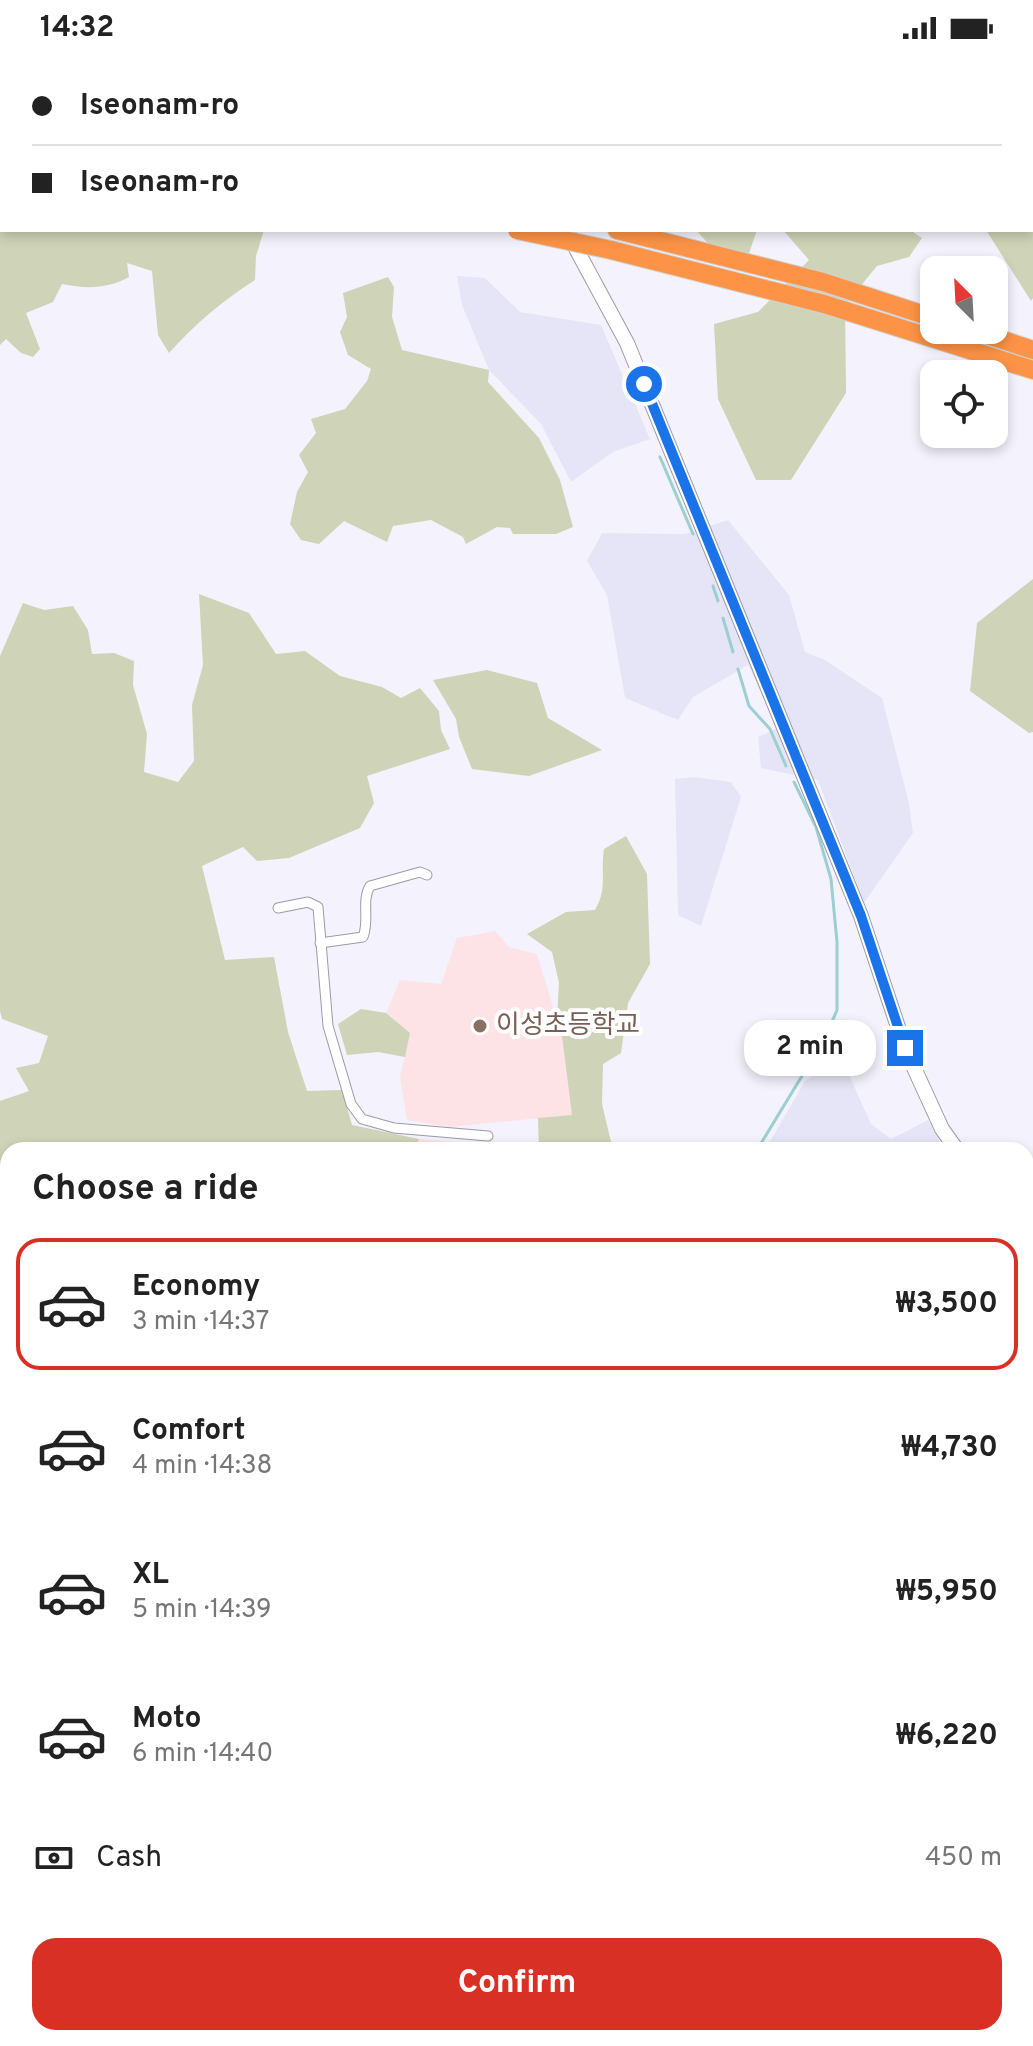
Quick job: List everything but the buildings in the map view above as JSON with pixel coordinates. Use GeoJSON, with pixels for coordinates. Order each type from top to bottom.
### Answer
{"type":"FeatureCollection","features":[{"type":"Feature","properties":{"kind":"highway"},"geometry":{"type":"LineString","coordinates":[[526,232],[824,304],[1033,370]]}},
{"type":"Feature","properties":{"kind":"highway"},"geometry":{"type":"LineString","coordinates":[[625,232],[823,282],[920,313]]}},
{"type":"Feature","properties":{"kind":"highway"},"geometry":{"type":"LineString","coordinates":[[1008,342],[1033,350]]}},
{"type":"Feature","properties":{"kind":"main road"},"geometry":{"type":"LineString","coordinates":[[567,232],[633,357],[861,916],[905,1048],[942,1129],[951,1142]]}},
{"type":"Feature","properties":{"kind":"street"},"geometry":{"type":"LineString","coordinates":[[320,943],[363,937],[367,928],[365,893],[370,886],[420,872],[427,875]]}},
{"type":"Feature","properties":{"kind":"street"},"geometry":{"type":"LineString","coordinates":[[278,908],[308,902],[318,907],[328,1026],[351,1104],[362,1119],[394,1128],[488,1136]]}},
{"type":"Feature","properties":{"kind":"shaded area"},"geometry":{"type":"Polygon","coordinates":[[[457,276],[485,278],[520,312],[601,325],[650,439],[613,452],[571,482],[541,424],[489,370],[462,305],[457,276]]]}},
{"type":"Feature","properties":{"kind":"shaded area"},"geometry":{"type":"Polygon","coordinates":[[[728,520],[789,595],[805,652],[825,660],[882,698],[909,803],[913,833],[864,903],[818,780],[761,768],[758,737],[778,728],[748,665],[693,697],[678,720],[625,698],[607,595],[587,561],[602,533],[685,534],[728,520]]]}},
{"type":"Feature","properties":{"kind":"shaded area"},"geometry":{"type":"Polygon","coordinates":[[[694,777],[731,782],[741,797],[701,926],[678,915],[675,779],[694,777]]]}},
{"type":"Feature","properties":{"kind":"shaded area","name":"이성초등학교"},"geometry":{"type":"Polygon","coordinates":[[[495,931],[509,947],[537,954],[562,1036],[572,1115],[450,1127],[407,1120],[400,1077],[410,1033],[386,1013],[400,980],[441,984],[457,938],[495,931]]]}},
{"type":"Feature","properties":{"kind":"shaded area"},"geometry":{"type":"Polygon","coordinates":[[[841,1057],[871,1124],[891,1139],[928,1120],[940,1142],[770,1142],[805,1081],[841,1057]]]}},
{"type":"Feature","properties":{"kind":"shaded area"},"geometry":{"type":"Polygon","coordinates":[[[419,1139],[456,1142],[418,1142],[419,1139]]]}},
{"type":"Feature","properties":{"kind":"green space"},"geometry":{"type":"Polygon","coordinates":[[[0,232],[263,232],[256,256],[255,280],[209,314],[169,353],[158,335],[152,271],[127,263],[129,277],[96,287],[62,284],[53,302],[26,313],[40,349],[33,357],[21,353],[6,339],[0,345],[0,232]]]}},
{"type":"Feature","properties":{"kind":"green space"},"geometry":{"type":"Polygon","coordinates":[[[698,232],[756,232],[746,262],[712,248],[698,232]]]}},
{"type":"Feature","properties":{"kind":"green space"},"geometry":{"type":"Polygon","coordinates":[[[785,232],[913,232],[922,238],[909,257],[877,266],[845,305],[846,393],[791,480],[756,480],[718,399],[714,324],[758,312],[809,260],[785,232]]]}},
{"type":"Feature","properties":{"kind":"green space"},"geometry":{"type":"Polygon","coordinates":[[[987,232],[1033,232],[1031,301],[1008,265],[1008,256],[1002,256],[987,232]]]}},
{"type":"Feature","properties":{"kind":"green space"},"geometry":{"type":"Polygon","coordinates":[[[388,277],[394,287],[392,317],[402,350],[489,370],[488,382],[539,438],[560,480],[573,527],[556,534],[513,534],[510,528],[497,527],[466,544],[463,537],[431,520],[393,526],[387,542],[344,521],[319,544],[301,540],[290,524],[297,492],[308,472],[299,455],[316,433],[311,419],[345,409],[367,381],[371,369],[348,355],[340,332],[347,317],[343,293],[388,277]]]}},
{"type":"Feature","properties":{"kind":"green space"},"geometry":{"type":"Polygon","coordinates":[[[1033,579],[1033,732],[1029,733],[970,691],[977,623],[1033,579]]]}},
{"type":"Feature","properties":{"kind":"green space"},"geometry":{"type":"Polygon","coordinates":[[[199,594],[249,613],[276,654],[305,651],[340,676],[382,687],[401,698],[420,688],[439,711],[441,730],[450,749],[367,776],[374,803],[360,828],[289,858],[257,861],[243,847],[202,866],[225,960],[274,957],[288,1032],[307,1091],[342,1090],[352,1125],[419,1139],[418,1142],[0,1142],[0,1101],[29,1091],[16,1068],[39,1063],[48,1036],[2,1019],[0,1011],[0,656],[23,603],[44,610],[73,606],[88,630],[92,654],[114,653],[134,661],[133,685],[147,734],[144,772],[178,782],[194,761],[192,705],[203,665],[199,594]]]}},
{"type":"Feature","properties":{"kind":"green space"},"geometry":{"type":"Polygon","coordinates":[[[487,670],[537,683],[548,718],[602,750],[529,776],[472,769],[459,737],[456,719],[433,680],[487,670]]]}},
{"type":"Feature","properties":{"kind":"green space"},"geometry":{"type":"Polygon","coordinates":[[[626,836],[647,874],[650,964],[628,1003],[621,1053],[603,1064],[602,1104],[611,1142],[539,1142],[538,1118],[572,1115],[557,1018],[559,983],[552,952],[527,934],[566,912],[595,910],[603,888],[604,849],[626,836]]]}},
{"type":"Feature","properties":{"kind":"green space"},"geometry":{"type":"Polygon","coordinates":[[[361,1009],[386,1013],[410,1033],[405,1057],[378,1052],[347,1055],[338,1024],[361,1009]]]}},
{"type":"Feature","properties":{"kind":"waterway"},"geometry":{"type":"LineString","coordinates":[[660,457],[693,534]]}},
{"type":"Feature","properties":{"kind":"waterway"},"geometry":{"type":"LineString","coordinates":[[713,586],[718,601]]}},
{"type":"Feature","properties":{"kind":"waterway"},"geometry":{"type":"LineString","coordinates":[[723,618],[733,652]]}},
{"type":"Feature","properties":{"kind":"waterway"},"geometry":{"type":"LineString","coordinates":[[738,669],[749,706],[770,729],[786,766]]}},
{"type":"Feature","properties":{"kind":"waterway"},"geometry":{"type":"LineString","coordinates":[[762,1142],[825,1038],[837,1010],[837,942],[831,879],[816,827],[794,782]]}},
{"type":"Feature","properties":{"kind":"place","name":"이성초등학교"},"geometry":{"type":"Point","coordinates":[480,1026]}},
{"type":"Feature","properties":{"kind":"route"},"geometry":{"type":"LineString","coordinates":[[644,384],[861,916],[905,1048]]}}]}
